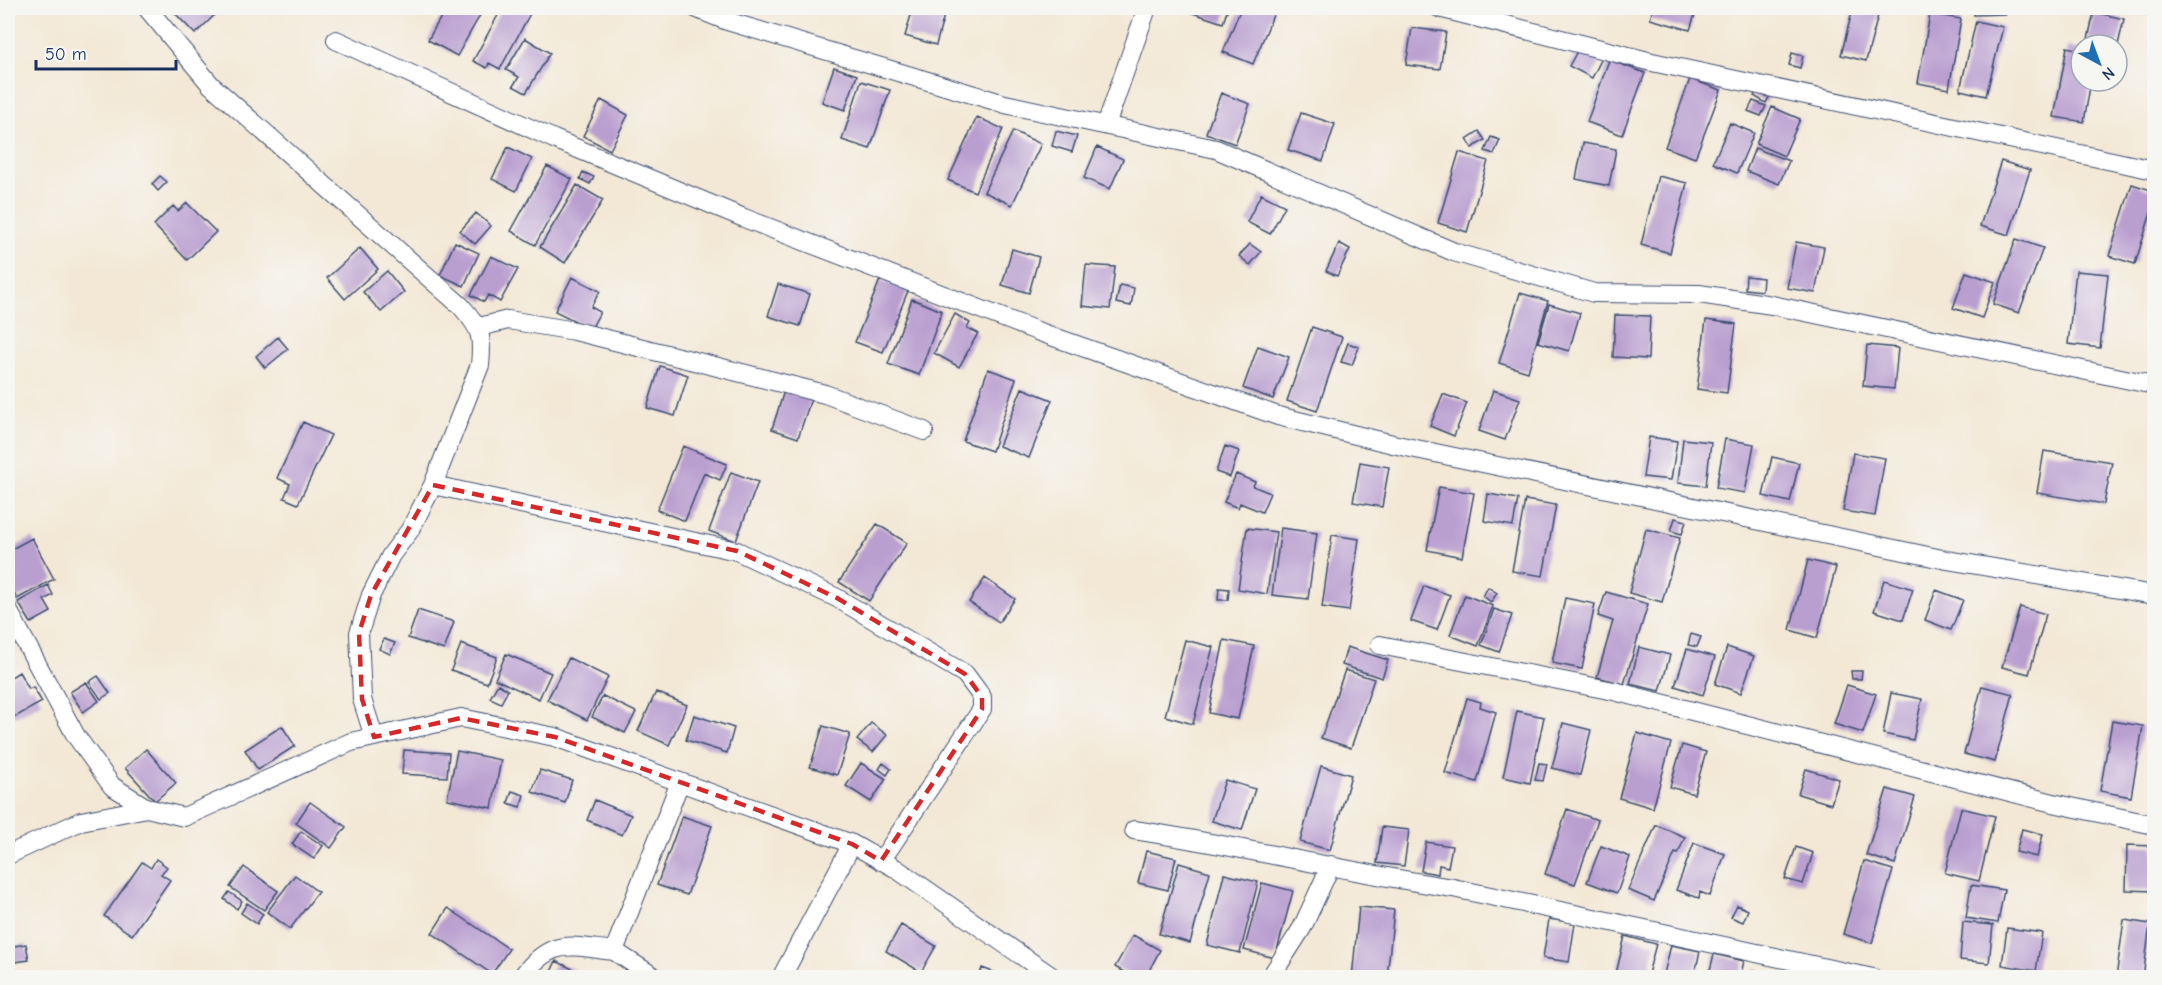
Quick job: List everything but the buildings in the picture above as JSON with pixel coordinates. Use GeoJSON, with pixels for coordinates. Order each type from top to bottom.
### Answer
{"type":"FeatureCollection","features":[{"type":"Feature","properties":{"kind":"street"},"geometry":{"type":"LineString","coordinates":[[147,8],[210,85],[386,238],[461,306],[479,327],[482,345],[480,365],[433,484],[410,530],[391,555],[371,596],[359,633],[362,699],[374,737]]}},
{"type":"Feature","properties":{"kind":"street"},"geometry":{"type":"LineString","coordinates":[[695,8],[727,21],[1005,104],[1216,149],[1454,252],[1594,293],[1699,294],[1772,305],[2154,385]]}},
{"type":"Feature","properties":{"kind":"street"},"geometry":{"type":"LineString","coordinates":[[1106,126],[1147,8]]}},
{"type":"Feature","properties":{"kind":"street"},"geometry":{"type":"LineString","coordinates":[[1439,8],[1652,62],[2154,170]]}},
{"type":"Feature","properties":{"kind":"street"},"geometry":{"type":"LineString","coordinates":[[336,40],[554,139],[744,218],[1037,331],[1278,416],[1408,447],[1947,560],[2154,595]]}},
{"type":"Feature","properties":{"kind":"street"},"geometry":{"type":"LineString","coordinates":[[479,327],[508,320],[575,331],[825,394],[924,430]]}},
{"type":"Feature","properties":{"kind":"street"},"geometry":{"type":"LineString","coordinates":[[433,484],[737,552],[837,598],[965,674],[982,697],[982,709],[881,861]]}},
{"type":"Feature","properties":{"kind":"street"},"geometry":{"type":"LineString","coordinates":[[8,610],[76,736],[112,786],[147,808],[184,817],[351,742],[461,718],[555,737],[852,844],[1006,942],[1054,978]]}},
{"type":"Feature","properties":{"kind":"street"},"geometry":{"type":"LineString","coordinates":[[1380,645],[1614,691],[2053,803],[2154,825]]}},
{"type":"Feature","properties":{"kind":"street"},"geometry":{"type":"LineString","coordinates":[[614,951],[680,782]]}},
{"type":"Feature","properties":{"kind":"street"},"geometry":{"type":"LineString","coordinates":[[8,855],[81,821],[147,808]]}},
{"type":"Feature","properties":{"kind":"street"},"geometry":{"type":"LineString","coordinates":[[1134,830],[1464,891],[1873,978]]}},
{"type":"Feature","properties":{"kind":"street"},"geometry":{"type":"LineString","coordinates":[[781,978],[852,844]]}},
{"type":"Feature","properties":{"kind":"street"},"geometry":{"type":"LineString","coordinates":[[1270,978],[1302,928],[1331,866]]}},
{"type":"Feature","properties":{"kind":"street"},"geometry":{"type":"LineString","coordinates":[[521,978],[528,968],[552,948],[565,946],[614,951],[656,978]]}},
{"type":"Feature","properties":{"kind":"highlighted area"},"geometry":{"type":"Polygon","coordinates":[[[433,485],[737,551],[837,598],[965,674],[982,697],[982,709],[881,861],[852,844],[555,737],[461,718],[374,737],[362,699],[359,633],[371,595],[433,485]]]}}]}
